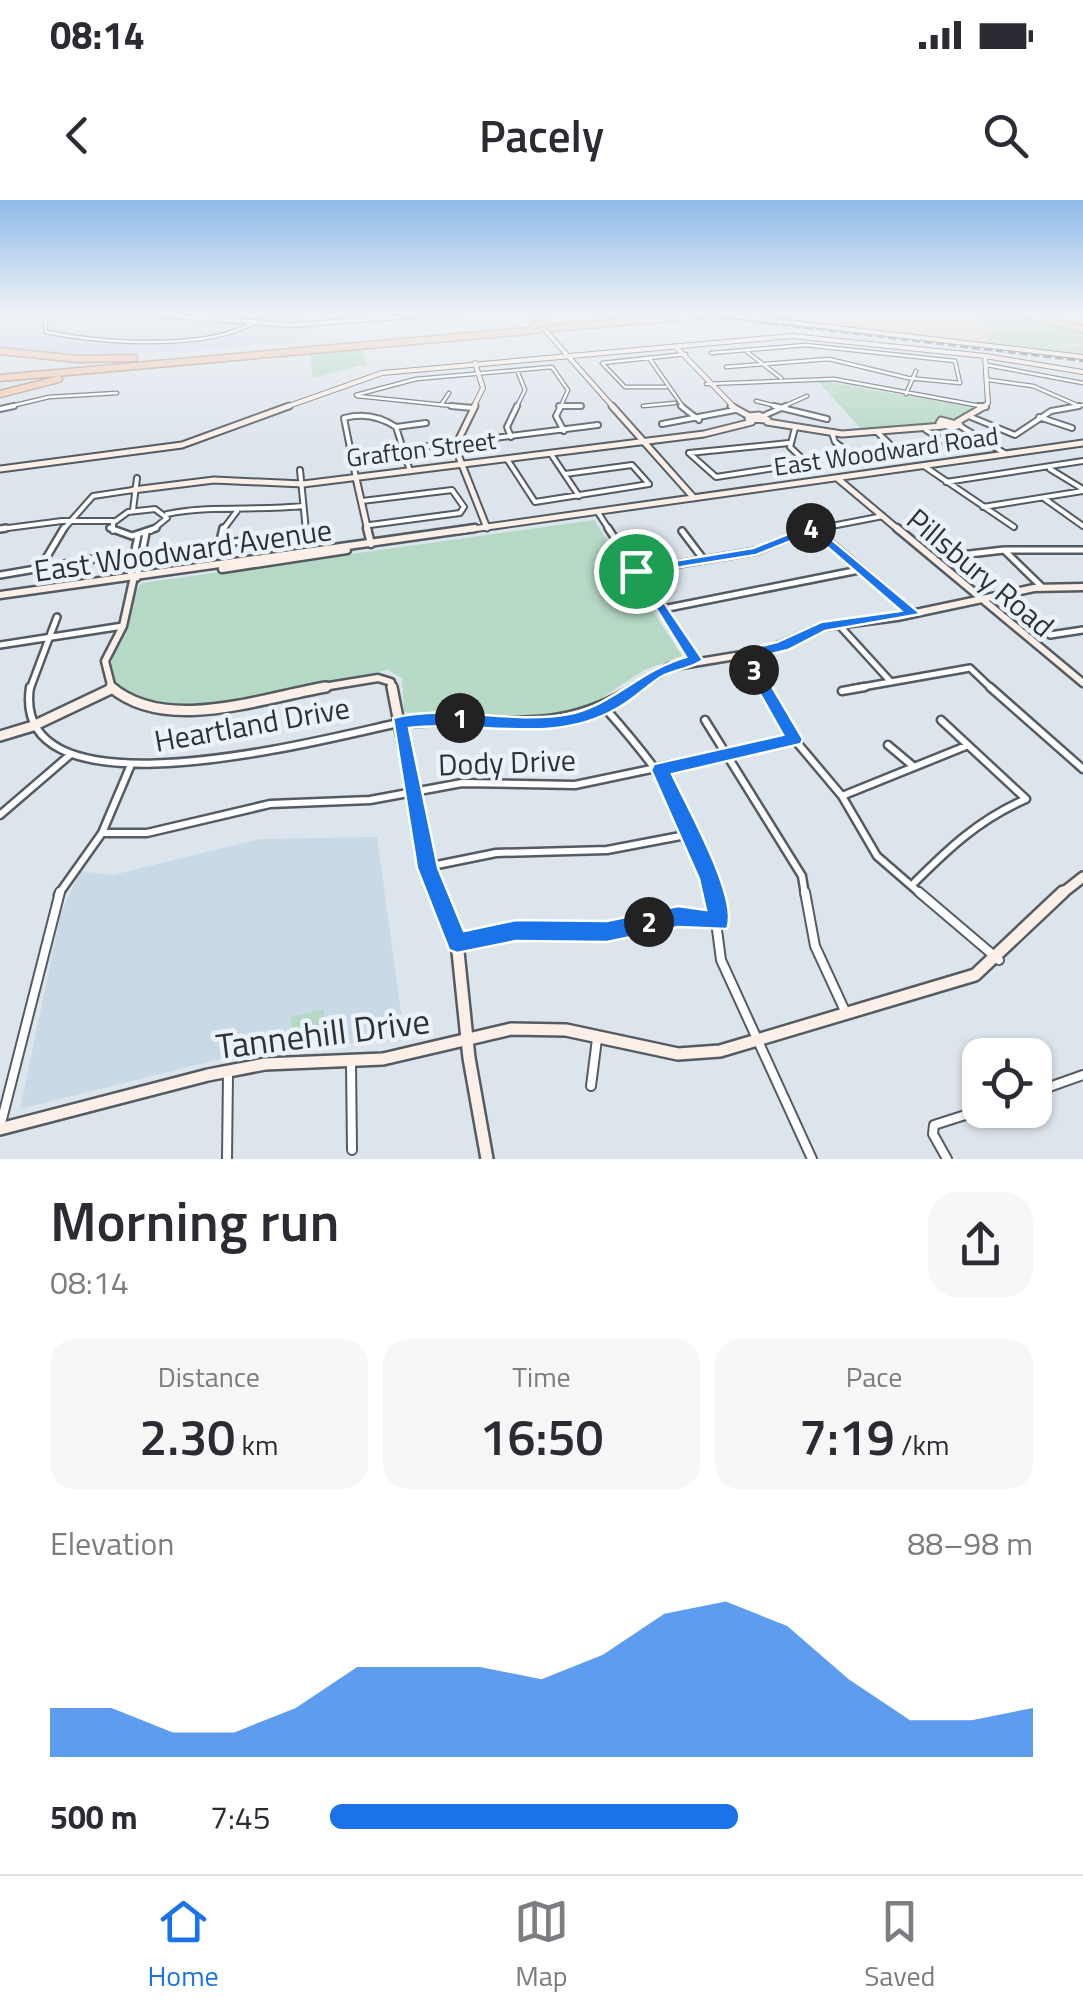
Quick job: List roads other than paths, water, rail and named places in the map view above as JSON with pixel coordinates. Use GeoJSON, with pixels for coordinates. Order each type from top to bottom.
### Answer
{"type":"FeatureCollection","features":[{"type":"Feature","properties":{"kind":"highway"},"geometry":{"type":"LineString","coordinates":[[60,357],[94,360],[162,357]]}},
{"type":"Feature","properties":{"kind":"highway"},"geometry":{"type":"LineString","coordinates":[[0,375],[171,357]]}},
{"type":"Feature","properties":{"kind":"highway"},"geometry":{"type":"LineString","coordinates":[[0,375],[227,357]]}},
{"type":"Feature","properties":{"kind":"highway"},"geometry":{"type":"LineString","coordinates":[[0,394],[77,375],[152,364]]}},
{"type":"Feature","properties":{"kind":"street"},"geometry":{"type":"LineString","coordinates":[[0,469],[169,448],[240,427],[358,378],[546,357]]}},
{"type":"Feature","properties":{"kind":"street"},"geometry":{"type":"LineString","coordinates":[[568,357],[694,498]]}},
{"type":"Feature","properties":{"kind":"street"},"geometry":{"type":"LineString","coordinates":[[661,357],[602,362],[626,388],[666,387]]}},
{"type":"Feature","properties":{"kind":"street"},"geometry":{"type":"LineString","coordinates":[[688,357],[706,384],[734,410],[751,419],[832,433],[926,430],[942,426],[941,420],[1004,455]]}},
{"type":"Feature","properties":{"kind":"street"},"geometry":{"type":"LineString","coordinates":[[754,357],[783,380]]}},
{"type":"Feature","properties":{"kind":"street"},"geometry":{"type":"LineString","coordinates":[[871,366],[877,357]]}},
{"type":"Feature","properties":{"kind":"street"},"geometry":{"type":"LineString","coordinates":[[726,367],[818,358],[871,366],[914,379],[960,383],[955,362],[916,357]]}},
{"type":"Feature","properties":{"kind":"street"},"geometry":{"type":"LineString","coordinates":[[957,426],[986,406],[991,395],[985,357]]}},
{"type":"Feature","properties":{"kind":"street"},"geometry":{"type":"LineString","coordinates":[[990,357],[1083,372]]}},
{"type":"Feature","properties":{"kind":"street"},"geometry":{"type":"LineString","coordinates":[[649,358],[661,371],[677,403],[699,420]]}},
{"type":"Feature","properties":{"kind":"street"},"geometry":{"type":"LineString","coordinates":[[476,363],[482,388],[455,443],[487,528]]}},
{"type":"Feature","properties":{"kind":"street"},"geometry":{"type":"LineString","coordinates":[[987,365],[1083,383]]}},
{"type":"Feature","properties":{"kind":"street"},"geometry":{"type":"LineString","coordinates":[[473,408],[356,395],[407,382],[552,367],[558,369],[568,390],[556,416],[564,431]]}},
{"type":"Feature","properties":{"kind":"street"},"geometry":{"type":"LineString","coordinates":[[511,437],[507,427],[525,390],[518,370]]}},
{"type":"Feature","properties":{"kind":"street"},"geometry":{"type":"LineString","coordinates":[[906,394],[916,371]]}},
{"type":"Feature","properties":{"kind":"street"},"geometry":{"type":"LineString","coordinates":[[706,384],[831,376],[906,394],[986,406]]}},
{"type":"Feature","properties":{"kind":"street"},"geometry":{"type":"LineString","coordinates":[[990,380],[1040,388],[1082,406]]}},
{"type":"Feature","properties":{"kind":"street"},"geometry":{"type":"LineString","coordinates":[[0,409],[42,398],[117,392]]}},
{"type":"Feature","properties":{"kind":"street"},"geometry":{"type":"LineString","coordinates":[[441,405],[449,393]]}},
{"type":"Feature","properties":{"kind":"street"},"geometry":{"type":"LineString","coordinates":[[765,419],[779,407],[807,396]]}},
{"type":"Feature","properties":{"kind":"street"},"geometry":{"type":"LineString","coordinates":[[756,402],[827,419]]}},
{"type":"Feature","properties":{"kind":"street"},"geometry":{"type":"LineString","coordinates":[[643,406],[677,403]]}},
{"type":"Feature","properties":{"kind":"street"},"geometry":{"type":"LineString","coordinates":[[559,406],[581,406]]}},
{"type":"Feature","properties":{"kind":"street"},"geometry":{"type":"LineString","coordinates":[[970,418],[1009,435],[1020,434],[1039,418],[1082,406]]}},
{"type":"Feature","properties":{"kind":"street"},"geometry":{"type":"LineString","coordinates":[[662,424],[699,420],[734,410]]}},
{"type":"Feature","properties":{"kind":"street"},"geometry":{"type":"LineString","coordinates":[[371,544],[344,420],[371,416],[396,427],[426,423]]}},
{"type":"Feature","properties":{"kind":"street"},"geometry":{"type":"LineString","coordinates":[[1039,418],[1072,428]]}},
{"type":"Feature","properties":{"kind":"street","name":"Grafton Street"},"geometry":{"type":"LineString","coordinates":[[74,520],[93,496],[224,480],[302,484],[356,478],[701,435],[751,419]]}},
{"type":"Feature","properties":{"kind":"street"},"geometry":{"type":"LineString","coordinates":[[455,443],[598,425]]}},
{"type":"Feature","properties":{"kind":"street"},"geometry":{"type":"LineString","coordinates":[[396,427],[410,471]]}},
{"type":"Feature","properties":{"kind":"street"},"geometry":{"type":"LineString","coordinates":[[789,442],[794,428]]}},
{"type":"Feature","properties":{"kind":"street"},"geometry":{"type":"LineString","coordinates":[[926,430],[950,445]]}},
{"type":"Feature","properties":{"kind":"street"},"geometry":{"type":"LineString","coordinates":[[832,433],[836,442],[851,454]]}},
{"type":"Feature","properties":{"kind":"street"},"geometry":{"type":"LineString","coordinates":[[878,433],[897,451]]}},
{"type":"Feature","properties":{"kind":"street"},"geometry":{"type":"LineString","coordinates":[[701,435],[714,448]]}},
{"type":"Feature","properties":{"kind":"street"},"geometry":{"type":"LineString","coordinates":[[789,442],[807,463],[712,476],[689,454],[714,448],[789,442]]}},
{"type":"Feature","properties":{"kind":"street","name":"East Woodward Road"},"geometry":{"type":"LineString","coordinates":[[694,498],[1083,443]]}},
{"type":"Feature","properties":{"kind":"street"},"geometry":{"type":"LineString","coordinates":[[403,450],[436,445]]}},
{"type":"Feature","properties":{"kind":"street"},"geometry":{"type":"LineString","coordinates":[[551,454],[579,496]]}},
{"type":"Feature","properties":{"kind":"street"},"geometry":{"type":"LineString","coordinates":[[507,459],[535,502],[650,484],[632,466],[565,474]]}},
{"type":"Feature","properties":{"kind":"street"},"geometry":{"type":"LineString","coordinates":[[946,482],[1083,461]]}},
{"type":"Feature","properties":{"kind":"street"},"geometry":{"type":"LineString","coordinates":[[924,466],[1014,527]]}},
{"type":"Feature","properties":{"kind":"street"},"geometry":{"type":"LineString","coordinates":[[1048,467],[1083,490]]}},
{"type":"Feature","properties":{"kind":"street"},"geometry":{"type":"LineString","coordinates":[[162,551],[306,533],[300,470]]}},
{"type":"Feature","properties":{"kind":"street"},"geometry":{"type":"LineString","coordinates":[[133,510],[137,478]]}},
{"type":"Feature","properties":{"kind":"street","name":"Pillsbury Road"},"geometry":{"type":"LineString","coordinates":[[837,478],[1083,687]]}},
{"type":"Feature","properties":{"kind":"street"},"geometry":{"type":"LineString","coordinates":[[362,500],[452,490],[464,507],[460,513],[370,526]]}},
{"type":"Feature","properties":{"kind":"street"},"geometry":{"type":"LineString","coordinates":[[980,507],[1083,490]]}},
{"type":"Feature","properties":{"kind":"street","name":"East Woodward Avenue"},"geometry":{"type":"LineString","coordinates":[[0,598],[694,498]]}},
{"type":"Feature","properties":{"kind":"street"},"geometry":{"type":"LineString","coordinates":[[1042,498],[1083,526]]}},
{"type":"Feature","properties":{"kind":"street"},"geometry":{"type":"LineString","coordinates":[[0,529],[74,520],[113,521],[133,510],[155,508],[166,514],[202,507],[237,511],[303,506]]}},
{"type":"Feature","properties":{"kind":"street"},"geometry":{"type":"LineString","coordinates":[[219,545],[221,530],[237,511]]}},
{"type":"Feature","properties":{"kind":"street"},"geometry":{"type":"LineString","coordinates":[[597,512],[695,660]]}},
{"type":"Feature","properties":{"kind":"street"},"geometry":{"type":"LineString","coordinates":[[113,521],[110,529],[115,534],[138,535],[161,526],[166,514]]}},
{"type":"Feature","properties":{"kind":"street"},"geometry":{"type":"LineString","coordinates":[[636,571],[774,547],[813,528],[881,516]]}},
{"type":"Feature","properties":{"kind":"street"},"geometry":{"type":"LineString","coordinates":[[39,570],[47,548],[74,520]]}},
{"type":"Feature","properties":{"kind":"street"},"geometry":{"type":"LineString","coordinates":[[813,528],[914,614]]}},
{"type":"Feature","properties":{"kind":"street"},"geometry":{"type":"LineString","coordinates":[[682,531],[704,560]]}},
{"type":"Feature","properties":{"kind":"street"},"geometry":{"type":"LineString","coordinates":[[146,532],[122,626],[105,661],[112,689],[144,706],[179,712],[382,678],[392,682],[427,868],[457,942],[487,1159]]}},
{"type":"Feature","properties":{"kind":"street"},"geometry":{"type":"LineString","coordinates":[[134,578],[138,535]]}},
{"type":"Feature","properties":{"kind":"street"},"geometry":{"type":"LineString","coordinates":[[1004,550],[1042,587]]}},
{"type":"Feature","properties":{"kind":"street"},"geometry":{"type":"LineString","coordinates":[[952,556],[1004,550],[1083,550]]}},
{"type":"Feature","properties":{"kind":"street"},"geometry":{"type":"LineString","coordinates":[[0,575],[117,555]]}},
{"type":"Feature","properties":{"kind":"street"},"geometry":{"type":"LineString","coordinates":[[663,609],[859,570]]}},
{"type":"Feature","properties":{"kind":"street","name":"Heartland Drive"},"geometry":{"type":"LineString","coordinates":[[34,726],[71,754],[131,767],[183,764],[399,722],[450,717],[535,726],[578,719],[605,708],[652,674],[695,660],[746,655],[838,624],[914,614],[1042,587],[1083,587]]}},
{"type":"Feature","properties":{"kind":"street"},"geometry":{"type":"LineString","coordinates":[[34,726],[28,691],[57,618]]}},
{"type":"Feature","properties":{"kind":"street"},"geometry":{"type":"LineString","coordinates":[[838,624],[891,682]]}},
{"type":"Feature","properties":{"kind":"street"},"geometry":{"type":"LineString","coordinates":[[0,644],[122,626]]}},
{"type":"Feature","properties":{"kind":"street"},"geometry":{"type":"LineString","coordinates":[[1050,635],[1083,630]]}},
{"type":"Feature","properties":{"kind":"street"},"geometry":{"type":"LineString","coordinates":[[746,655],[794,739],[842,796],[878,856],[946,910],[999,960]]}},
{"type":"Feature","properties":{"kind":"street"},"geometry":{"type":"LineString","coordinates":[[842,691],[970,668],[1083,769]]}},
{"type":"Feature","properties":{"kind":"street"},"geometry":{"type":"LineString","coordinates":[[0,736],[34,726],[112,689]]}},
{"type":"Feature","properties":{"kind":"street"},"geometry":{"type":"LineString","coordinates":[[605,708],[660,770],[692,834],[710,879],[722,960],[812,1159]]}},
{"type":"Feature","properties":{"kind":"street"},"geometry":{"type":"LineString","coordinates":[[705,720],[730,754],[802,876],[815,946],[847,1014]]}},
{"type":"Feature","properties":{"kind":"street"},"geometry":{"type":"LineString","coordinates":[[911,886],[964,833],[987,816],[1026,799],[941,720]]}},
{"type":"Feature","properties":{"kind":"street","name":"Dody Drive"},"geometry":{"type":"LineString","coordinates":[[102,833],[147,833],[270,804],[370,800],[479,781],[576,785],[794,739]]}},
{"type":"Feature","properties":{"kind":"street"},"geometry":{"type":"LineString","coordinates":[[888,745],[913,766]]}},
{"type":"Feature","properties":{"kind":"street"},"geometry":{"type":"LineString","coordinates":[[842,796],[882,784],[913,766],[966,746]]}},
{"type":"Feature","properties":{"kind":"street"},"geometry":{"type":"LineString","coordinates":[[0,815],[71,754]]}},
{"type":"Feature","properties":{"kind":"street"},"geometry":{"type":"LineString","coordinates":[[0,1128],[55,901],[71,871],[102,833],[131,767]]}},
{"type":"Feature","properties":{"kind":"street"},"geometry":{"type":"LineString","coordinates":[[427,868],[496,853],[606,850],[692,834]]}},
{"type":"Feature","properties":{"kind":"street","name":"Tannehill Drive"},"geometry":{"type":"LineString","coordinates":[[0,1128],[228,1072],[422,1052],[511,1029],[544,1028],[678,1054],[720,1051],[975,975],[999,960],[1046,906],[1083,877]]}},
{"type":"Feature","properties":{"kind":"street"},"geometry":{"type":"LineString","coordinates":[[457,942],[516,930],[607,931],[678,916],[719,922]]}},
{"type":"Feature","properties":{"kind":"street"},"geometry":{"type":"LineString","coordinates":[[591,1086],[597,1036]]}},
{"type":"Feature","properties":{"kind":"street"},"geometry":{"type":"LineString","coordinates":[[351,1062],[348,1102],[352,1150]]}},
{"type":"Feature","properties":{"kind":"street"},"geometry":{"type":"LineString","coordinates":[[227,1159],[228,1072]]}},
{"type":"Feature","properties":{"kind":"street"},"geometry":{"type":"LineString","coordinates":[[1052,1086],[1083,1075]]}},
{"type":"Feature","properties":{"kind":"street"},"geometry":{"type":"LineString","coordinates":[[947,1159],[933,1130],[938,1122],[962,1115]]}},
{"type":"Feature","properties":{"kind":"railway"},"geometry":{"type":"LineString","coordinates":[[1048,357],[1083,361]]}}]}
